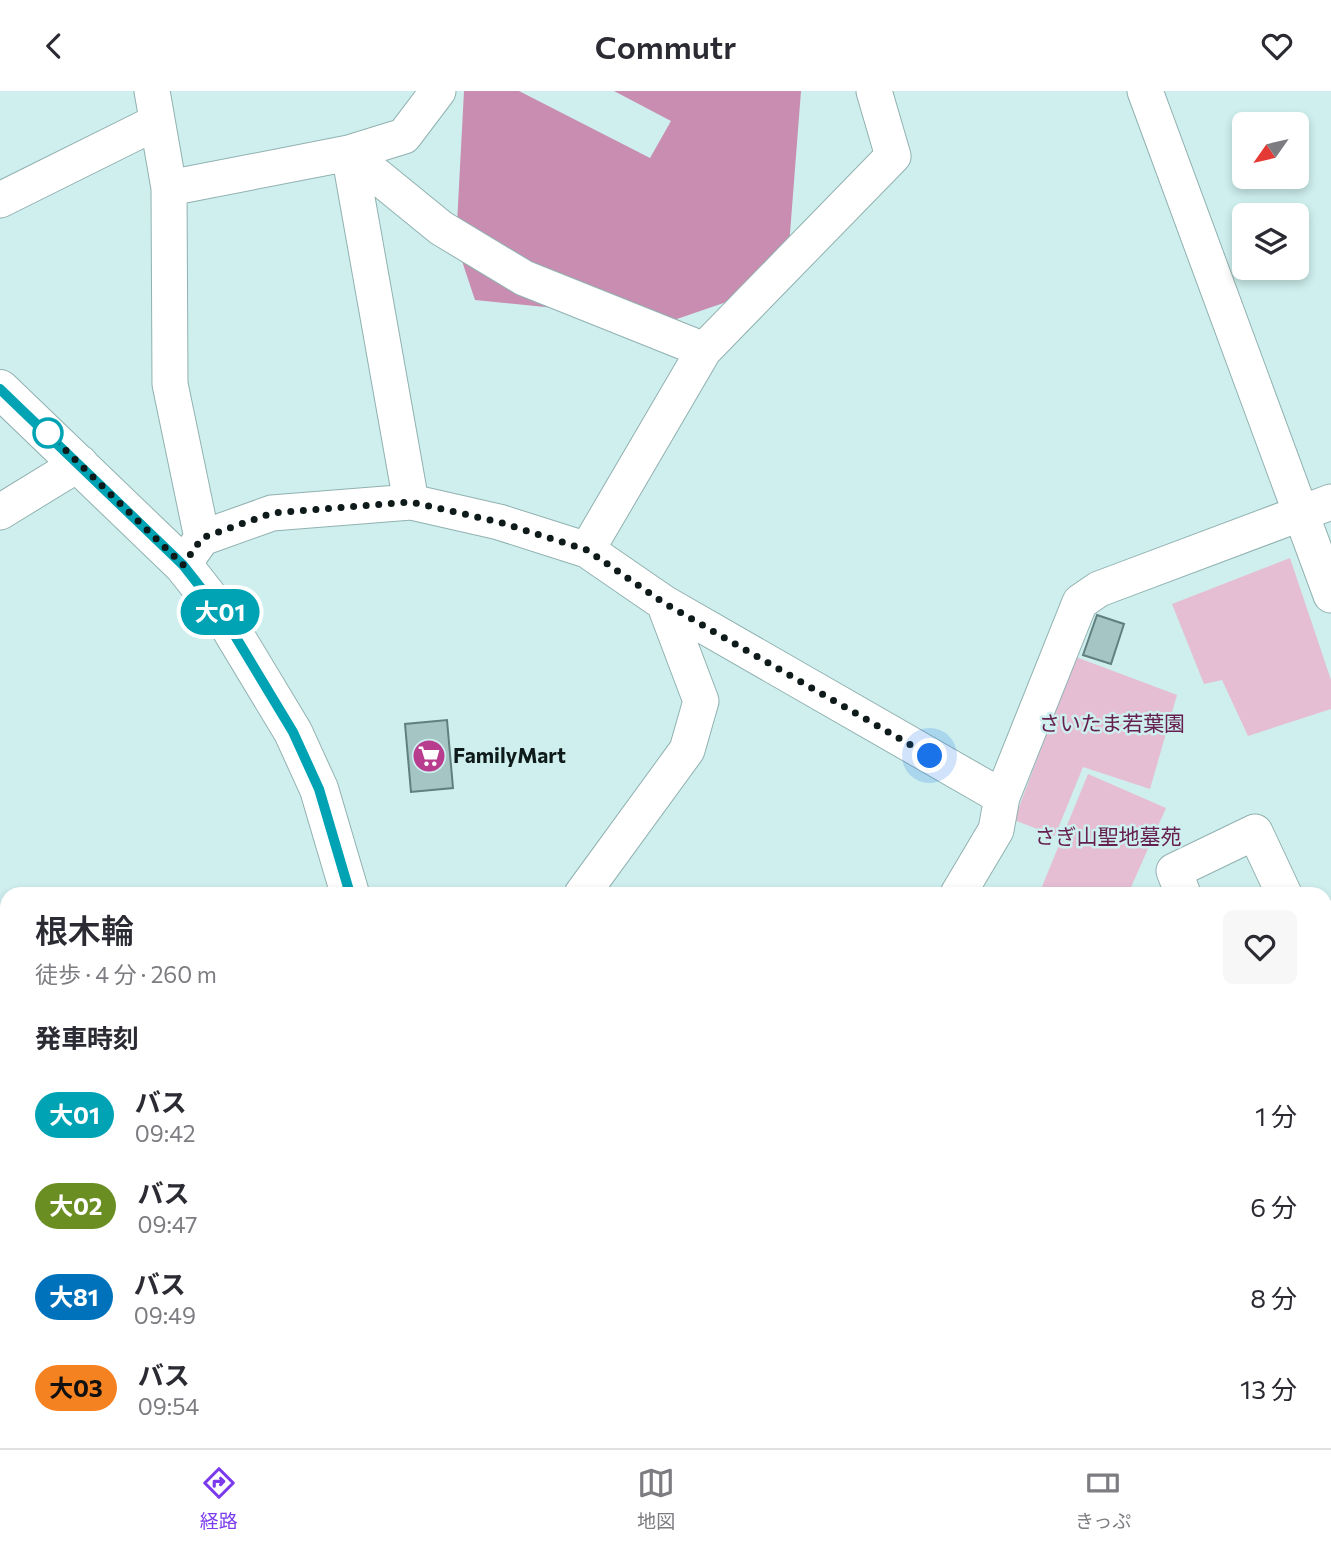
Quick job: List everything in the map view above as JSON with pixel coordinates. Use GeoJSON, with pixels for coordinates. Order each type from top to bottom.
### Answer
{"type":"FeatureCollection","features":[{"type":"Feature","properties":{"kind":"main road"},"geometry":{"type":"LineString","coordinates":[[0,389],[80,463],[193,552],[223,616],[293,732],[319,789],[348,887]]}},
{"type":"Feature","properties":{"kind":"street"},"geometry":{"type":"LineString","coordinates":[[169,188],[349,153],[404,136],[438,91]]}},
{"type":"Feature","properties":{"kind":"street"},"geometry":{"type":"LineString","coordinates":[[587,550],[704,350],[893,156],[874,91]]}},
{"type":"Feature","properties":{"kind":"street"},"geometry":{"type":"LineString","coordinates":[[1144,91],[1298,513],[1331,596]]}},
{"type":"Feature","properties":{"kind":"street"},"geometry":{"type":"LineString","coordinates":[[0,200],[155,107],[169,188],[170,384],[193,552],[272,513],[411,502],[499,522],[587,550],[664,603],[1002,797]]}},
{"type":"Feature","properties":{"kind":"street"},"geometry":{"type":"LineString","coordinates":[[349,153],[441,227],[524,278],[704,350]]}},
{"type":"Feature","properties":{"kind":"street"},"geometry":{"type":"LineString","coordinates":[[349,153],[411,502]]}},
{"type":"Feature","properties":{"kind":"street"},"geometry":{"type":"LineString","coordinates":[[0,512],[80,463]]}},
{"type":"Feature","properties":{"kind":"street"},"geometry":{"type":"LineString","coordinates":[[962,887],[996,830],[1002,797],[1080,602],[1099,589],[1331,502]]}},
{"type":"Feature","properties":{"kind":"street"},"geometry":{"type":"LineString","coordinates":[[587,887],[687,750],[701,701],[664,603]]}},
{"type":"Feature","properties":{"kind":"street"},"geometry":{"type":"LineString","coordinates":[[1180,887],[1174,871],[1255,832],[1281,887]]}},
{"type":"Feature","properties":{"kind":"green space","name":"さいたま若葉園"},"geometry":{"type":"Polygon","coordinates":[[[1290,558],[1331,680],[1331,709],[1248,736],[1222,680],[1204,684],[1172,604],[1290,558]]]}},
{"type":"Feature","properties":{"kind":"green space","name":"さいたま若葉園"},"geometry":{"type":"Polygon","coordinates":[[[1076,657],[1177,695],[1150,789],[1083,767],[1055,836],[1014,820],[1076,657]]]}},
{"type":"Feature","properties":{"kind":"green space","name":"さぎ山聖地墓苑"},"geometry":{"type":"Polygon","coordinates":[[[1088,774],[1166,808],[1131,887],[1042,887],[1088,774]]]}},
{"type":"Feature","properties":{"kind":"shaded area"},"geometry":{"type":"Polygon","coordinates":[[[464,91],[519,91],[650,158],[671,121],[614,91],[801,91],[787,272],[741,297],[674,320],[475,300],[456,243],[464,91]]]}},
{"type":"Feature","properties":{"kind":"building"},"geometry":{"type":"Polygon","coordinates":[[[1097,615],[1124,624],[1111,664],[1083,655],[1097,615]]]}},
{"type":"Feature","properties":{"kind":"building","name":"FamilyMart"},"geometry":{"type":"Polygon","coordinates":[[[447,720],[453,788],[411,792],[405,724],[447,720]]]}},
{"type":"Feature","properties":{"kind":"bus line","name":"大01"},"geometry":{"type":"LineString","coordinates":[[0,389],[80,463],[183,565],[223,616],[262,676],[293,732],[319,789],[348,887]]}},
{"type":"Feature","properties":{"kind":"place","name":"FamilyMart"},"geometry":{"type":"Point","coordinates":[429,756]}},
{"type":"Feature","properties":{"kind":"route"},"geometry":{"type":"LineString","coordinates":[[48,433],[183,565],[202,538],[272,513],[411,502],[499,522],[587,550],[664,603],[930,756]]}}]}
